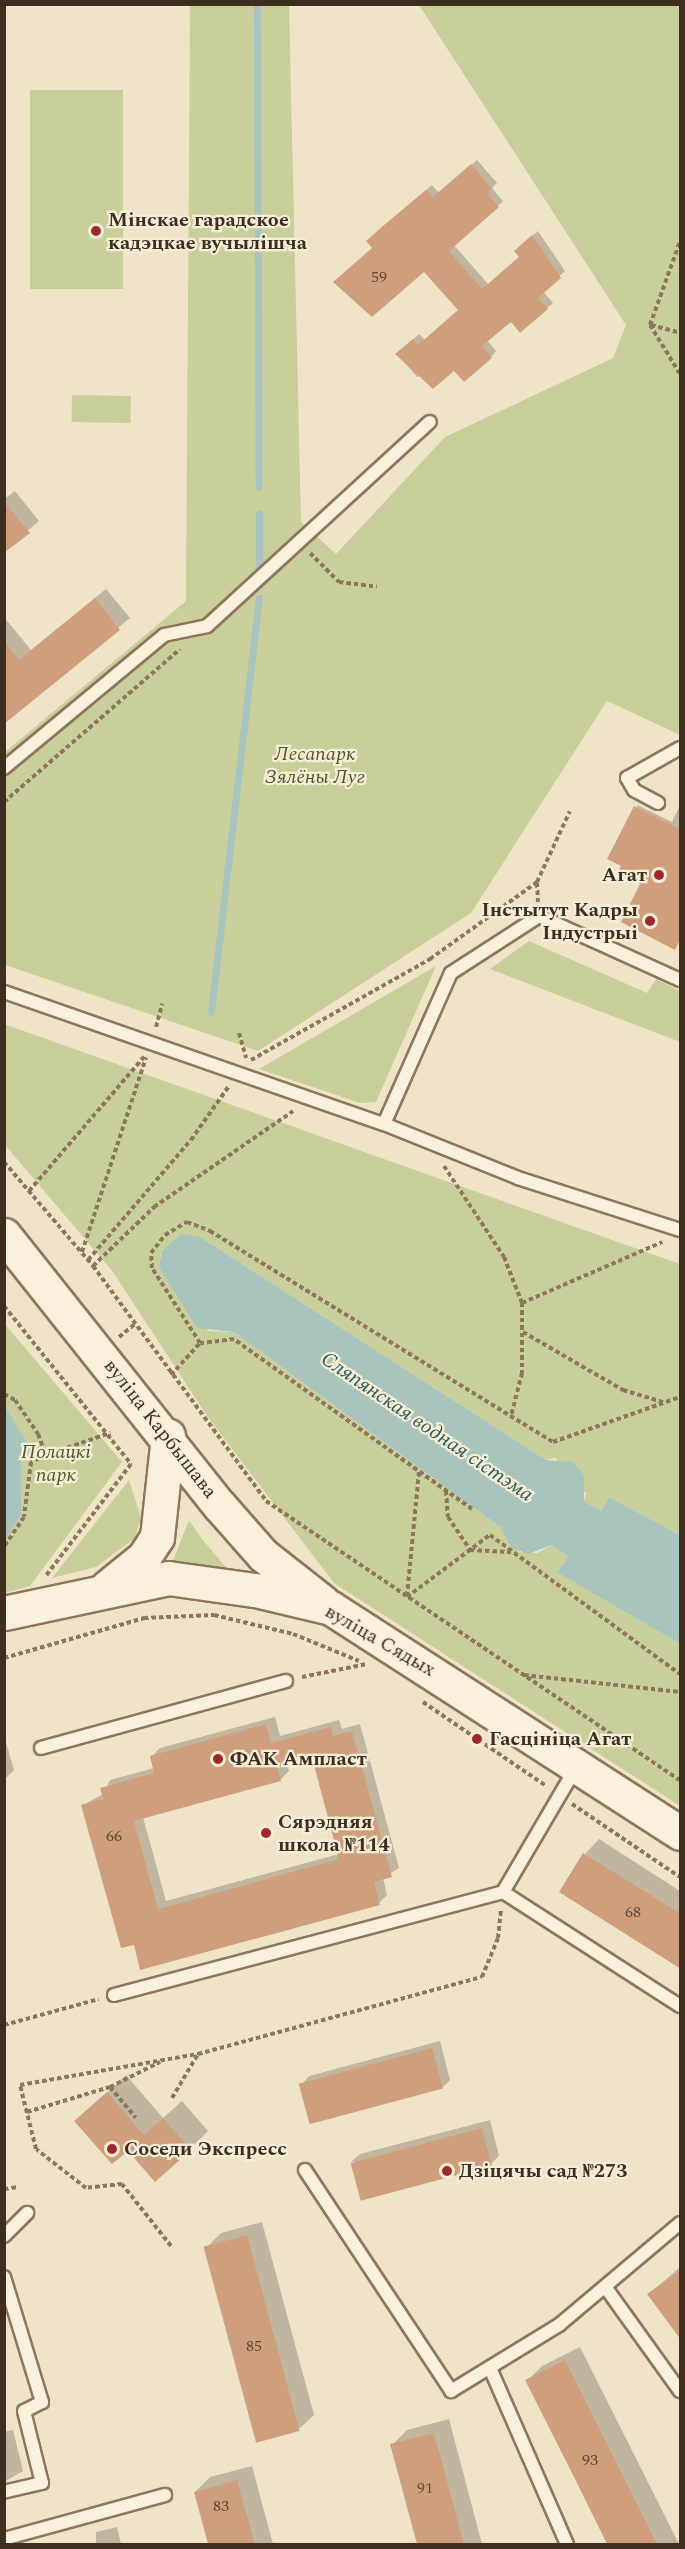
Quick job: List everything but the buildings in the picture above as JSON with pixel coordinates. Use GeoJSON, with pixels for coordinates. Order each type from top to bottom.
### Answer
{"type":"FeatureCollection","features":[{"type":"Feature","properties":{"kind":"main road","name":"вуліца Карбышава"},"geometry":{"type":"LineString","coordinates":[[4,1235],[263,1556],[331,1608]]}},
{"type":"Feature","properties":{"kind":"main road"},"geometry":{"type":"LineString","coordinates":[[103,1590],[144,1557],[157,1537],[168,1436]]}},
{"type":"Feature","properties":{"kind":"main road","name":"вуліца Сядых"},"geometry":{"type":"LineString","coordinates":[[4,1613],[103,1590],[168,1578],[204,1580],[331,1608],[681,1833]]}},
{"type":"Feature","properties":{"kind":"lane"},"geometry":{"type":"LineString","coordinates":[[4,768],[164,635],[207,626],[430,422]]}},
{"type":"Feature","properties":{"kind":"lane"},"geometry":{"type":"LineString","coordinates":[[658,803],[634,790],[627,778],[681,748]]}},
{"type":"Feature","properties":{"kind":"lane"},"geometry":{"type":"LineString","coordinates":[[384,1124],[451,974],[539,916],[681,980]]}},
{"type":"Feature","properties":{"kind":"lane"},"geometry":{"type":"LineString","coordinates":[[4,992],[384,1124],[518,1178],[681,1230]]}},
{"type":"Feature","properties":{"kind":"lane"},"geometry":{"type":"LineString","coordinates":[[41,1748],[286,1681]]}},
{"type":"Feature","properties":{"kind":"lane"},"geometry":{"type":"LineString","coordinates":[[114,1995],[503,1892],[577,1766]]}},
{"type":"Feature","properties":{"kind":"lane"},"geometry":{"type":"LineString","coordinates":[[503,1892],[681,2006]]}},
{"type":"Feature","properties":{"kind":"lane"},"geometry":{"type":"LineString","coordinates":[[305,2170],[452,2391],[490,2368],[606,2288],[681,2223]]}},
{"type":"Feature","properties":{"kind":"lane"},"geometry":{"type":"LineString","coordinates":[[4,2236],[27,2213]]}},
{"type":"Feature","properties":{"kind":"lane"},"geometry":{"type":"LineString","coordinates":[[4,2277],[7,2294],[42,2402],[24,2411],[42,2483],[4,2492]]}},
{"type":"Feature","properties":{"kind":"lane"},"geometry":{"type":"LineString","coordinates":[[606,2288],[681,2391]]}},
{"type":"Feature","properties":{"kind":"lane"},"geometry":{"type":"LineString","coordinates":[[490,2368],[567,2544]]}},
{"type":"Feature","properties":{"kind":"lane"},"geometry":{"type":"LineString","coordinates":[[4,2539],[165,2495]]}},
{"type":"Feature","properties":{"kind":"path"},"geometry":{"type":"LineString","coordinates":[[650,325],[681,241]]}},
{"type":"Feature","properties":{"kind":"path"},"geometry":{"type":"LineString","coordinates":[[650,325],[681,333]]}},
{"type":"Feature","properties":{"kind":"path"},"geometry":{"type":"LineString","coordinates":[[650,325],[681,374]]}},
{"type":"Feature","properties":{"kind":"path"},"geometry":{"type":"LineString","coordinates":[[299,542],[339,582],[377,587]]}},
{"type":"Feature","properties":{"kind":"path"},"geometry":{"type":"LineString","coordinates":[[4,802],[207,626]]}},
{"type":"Feature","properties":{"kind":"path"},"geometry":{"type":"LineString","coordinates":[[239,1033],[247,1062],[430,959],[537,882],[570,811]]}},
{"type":"Feature","properties":{"kind":"path"},"geometry":{"type":"LineString","coordinates":[[154,1030],[162,1004]]}},
{"type":"Feature","properties":{"kind":"path"},"geometry":{"type":"LineString","coordinates":[[29,1191],[148,1052],[82,1253]]}},
{"type":"Feature","properties":{"kind":"path"},"geometry":{"type":"LineString","coordinates":[[88,1260],[191,1140],[229,1085]]}},
{"type":"Feature","properties":{"kind":"path"},"geometry":{"type":"LineString","coordinates":[[93,1266],[154,1207],[297,1108]]}},
{"type":"Feature","properties":{"kind":"path"},"geometry":{"type":"LineString","coordinates":[[439,1159],[504,1257],[522,1303],[522,1373],[511,1416]]}},
{"type":"Feature","properties":{"kind":"path"},"geometry":{"type":"LineString","coordinates":[[4,1162],[93,1266],[171,1375],[266,1501],[681,1780]]}},
{"type":"Feature","properties":{"kind":"path"},"geometry":{"type":"LineString","coordinates":[[200,1343],[152,1268],[151,1253],[165,1235],[187,1222],[553,1442],[681,1397]]}},
{"type":"Feature","properties":{"kind":"path"},"geometry":{"type":"LineString","coordinates":[[522,1303],[666,1240]]}},
{"type":"Feature","properties":{"kind":"path"},"geometry":{"type":"LineString","coordinates":[[4,1306],[110,1433],[131,1464],[44,1579]]}},
{"type":"Feature","properties":{"kind":"path"},"geometry":{"type":"LineString","coordinates":[[522,1332],[623,1390],[665,1402]]}},
{"type":"Feature","properties":{"kind":"path"},"geometry":{"type":"LineString","coordinates":[[171,1375],[200,1343],[234,1339],[472,1509]]}},
{"type":"Feature","properties":{"kind":"path"},"geometry":{"type":"LineString","coordinates":[[4,1394],[33,1426],[46,1455]]}},
{"type":"Feature","properties":{"kind":"path"},"geometry":{"type":"LineString","coordinates":[[4,1547],[24,1517],[32,1462],[110,1433]]}},
{"type":"Feature","properties":{"kind":"path"},"geometry":{"type":"LineString","coordinates":[[407,1597],[419,1471]]}},
{"type":"Feature","properties":{"kind":"path"},"geometry":{"type":"LineString","coordinates":[[446,1491],[448,1517],[470,1550]]}},
{"type":"Feature","properties":{"kind":"path"},"geometry":{"type":"LineString","coordinates":[[407,1597],[490,1534],[681,1674]]}},
{"type":"Feature","properties":{"kind":"path"},"geometry":{"type":"LineString","coordinates":[[470,1550],[513,1552]]}},
{"type":"Feature","properties":{"kind":"path"},"geometry":{"type":"LineString","coordinates":[[4,1658],[144,1618],[214,1615],[293,1634],[367,1664],[376,1670]]}},
{"type":"Feature","properties":{"kind":"path"},"geometry":{"type":"LineString","coordinates":[[286,1681],[367,1664]]}},
{"type":"Feature","properties":{"kind":"path"},"geometry":{"type":"LineString","coordinates":[[523,1675],[681,1692]]}},
{"type":"Feature","properties":{"kind":"path"},"geometry":{"type":"LineString","coordinates":[[412,1695],[681,1877]]}},
{"type":"Feature","properties":{"kind":"path"},"geometry":{"type":"LineString","coordinates":[[171,2246],[122,2184],[86,2188],[36,2149],[20,2085],[198,2054],[482,1977],[498,1938],[503,1892]]}},
{"type":"Feature","properties":{"kind":"path"},"geometry":{"type":"LineString","coordinates":[[4,2025],[114,1995]]}},
{"type":"Feature","properties":{"kind":"path"},"geometry":{"type":"LineString","coordinates":[[172,2097],[198,2054]]}},
{"type":"Feature","properties":{"kind":"path"},"geometry":{"type":"LineString","coordinates":[[27,2112],[110,2087],[166,2060]]}},
{"type":"Feature","properties":{"kind":"path"},"geometry":{"type":"LineString","coordinates":[[110,2087],[136,2118]]}},
{"type":"Feature","properties":{"kind":"path"},"geometry":{"type":"LineString","coordinates":[[4,2189],[19,2187]]}},
{"type":"Feature","properties":{"kind":"green space","name":"Лесапарк Зялёны Луг"},"geometry":{"type":"Polygon","coordinates":[[[190,5],[289,5],[301,522],[336,554],[445,437],[613,358],[626,325],[419,5],[680,5],[680,735],[607,701],[471,913],[258,1051],[5,965],[5,752],[186,601],[190,5]]]}},
{"type":"Feature","properties":{"kind":"green space"},"geometry":{"type":"Polygon","coordinates":[[[30,90],[123,90],[123,289],[30,289],[30,90]]]}},
{"type":"Feature","properties":{"kind":"green space"},"geometry":{"type":"Polygon","coordinates":[[[72,395],[131,396],[131,423],[72,422],[72,395]]]}},
{"type":"Feature","properties":{"kind":"green space"},"geometry":{"type":"Polygon","coordinates":[[[529,941],[647,993],[656,979],[680,991],[680,1042],[490,969],[529,941]]]}},
{"type":"Feature","properties":{"kind":"green space"},"geometry":{"type":"Polygon","coordinates":[[[436,966],[376,1102],[360,1103],[259,1069],[436,966]]]}},
{"type":"Feature","properties":{"kind":"green space"},"geometry":{"type":"Polygon","coordinates":[[[4,1024],[680,1264],[680,1535],[609,1497],[601,1511],[584,1501],[586,1493],[555,1458],[546,1460],[200,1237],[177,1237],[160,1256],[208,1331],[234,1332],[500,1527],[520,1552],[537,1553],[552,1545],[568,1557],[558,1572],[680,1644],[680,1806],[334,1583],[207,1416],[113,1272],[5,1145],[4,1024]]]}},
{"type":"Feature","properties":{"kind":"green space","name":"Полацкі парк"},"geometry":{"type":"Polygon","coordinates":[[[4,1323],[122,1462],[30,1586],[5,1593],[4,1323]]]}},
{"type":"Feature","properties":{"kind":"green space"},"geometry":{"type":"Polygon","coordinates":[[[129,1480],[141,1518],[135,1538],[96,1567],[52,1578],[129,1480]]]}},
{"type":"Feature","properties":{"kind":"green space"},"geometry":{"type":"Polygon","coordinates":[[[189,1520],[202,1539],[231,1573],[170,1568],[189,1520]]]}},
{"type":"Feature","properties":{"kind":"water","name":"Сляпянская водная сістэма"},"geometry":{"type":"Polygon","coordinates":[[[181,1234],[200,1237],[546,1460],[573,1462],[584,1475],[584,1501],[601,1511],[609,1497],[680,1535],[680,1644],[557,1572],[568,1557],[552,1545],[528,1554],[512,1548],[500,1527],[234,1332],[197,1328],[159,1267],[162,1251],[181,1234]]]}},
{"type":"Feature","properties":{"kind":"water"},"geometry":{"type":"Polygon","coordinates":[[[5,1406],[32,1451],[21,1457],[21,1514],[5,1540],[5,1406]]]}},
{"type":"Feature","properties":{"kind":"waterway"},"geometry":{"type":"LineString","coordinates":[[257,4],[259,487]]}},
{"type":"Feature","properties":{"kind":"waterway"},"geometry":{"type":"LineString","coordinates":[[259,513],[259,566]]}},
{"type":"Feature","properties":{"kind":"waterway"},"geometry":{"type":"LineString","coordinates":[[211,1012],[259,598]]}},
{"type":"Feature","properties":{"kind":"place","name":"Мінскае гарадское кадэцкае вучылішча"},"geometry":{"type":"Point","coordinates":[96,231]}},
{"type":"Feature","properties":{"kind":"place","name":"Агат"},"geometry":{"type":"Point","coordinates":[659,875]}},
{"type":"Feature","properties":{"kind":"place","name":"Інстытут Кадры Індустрыі"},"geometry":{"type":"Point","coordinates":[650,921]}},
{"type":"Feature","properties":{"kind":"place","name":"Гасцініца Агат"},"geometry":{"type":"Point","coordinates":[477,1739]}},
{"type":"Feature","properties":{"kind":"place","name":"ФАК Ампласт"},"geometry":{"type":"Point","coordinates":[218,1759]}},
{"type":"Feature","properties":{"kind":"place","name":"Сярэдняя школа №114"},"geometry":{"type":"Point","coordinates":[266,1833]}},
{"type":"Feature","properties":{"kind":"place","name":"Соседи Экспресс"},"geometry":{"type":"Point","coordinates":[112,2149]}},
{"type":"Feature","properties":{"kind":"place","name":"Дзіцячы сад №273"},"geometry":{"type":"Point","coordinates":[447,2171]}}]}
